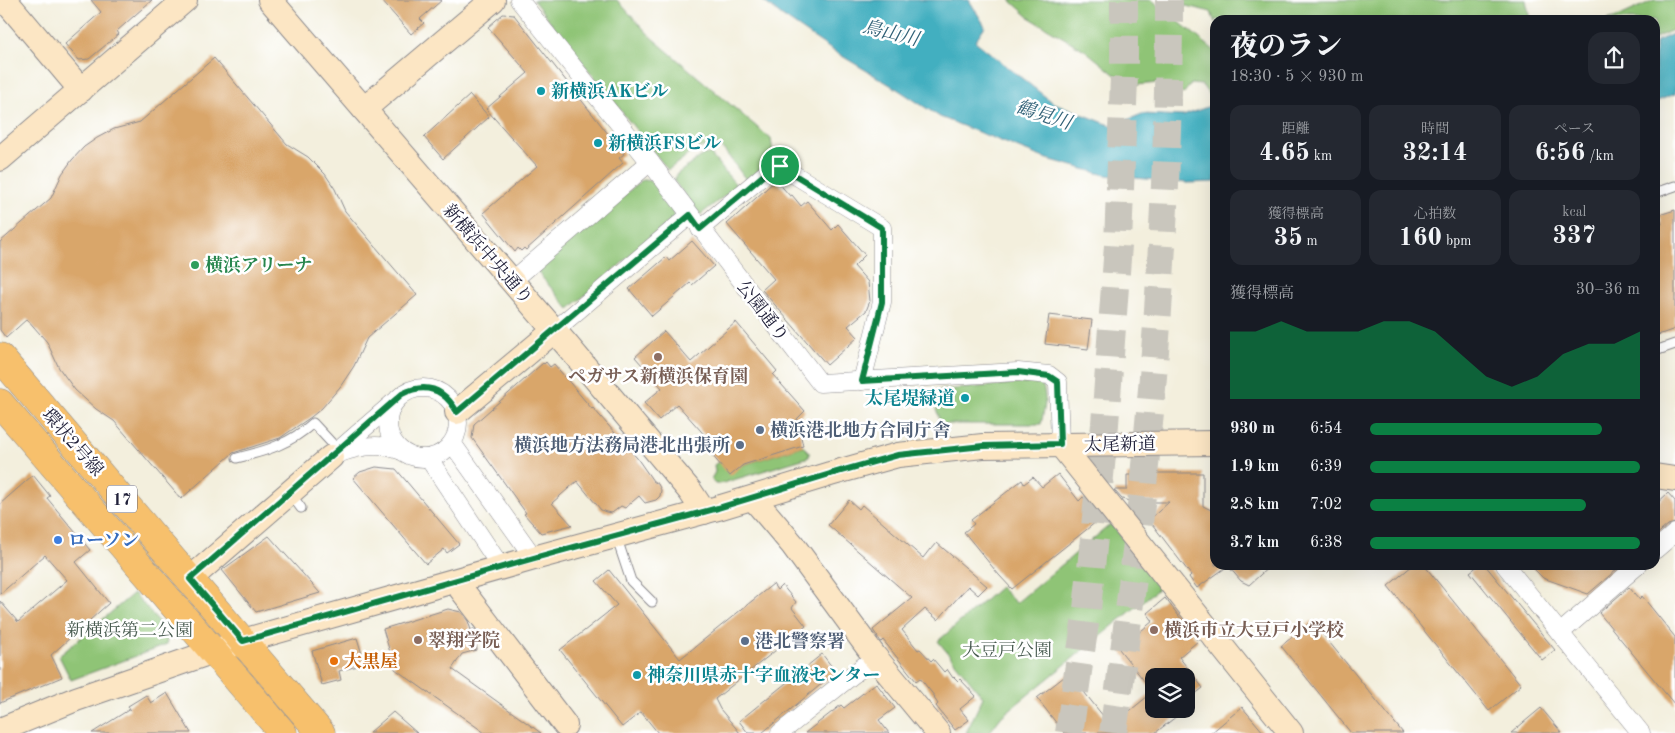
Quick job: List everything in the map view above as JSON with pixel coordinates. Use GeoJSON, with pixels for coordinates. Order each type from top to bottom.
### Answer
{"type":"FeatureCollection","features":[{"type":"Feature","properties":{"kind":"main road","name":"環状2号線"},"geometry":{"type":"LineString","coordinates":[[0,357],[321,733]]}},
{"type":"Feature","properties":{"kind":"main road","name":"環状2号線"},"geometry":{"type":"LineString","coordinates":[[3,412],[283,733]]}},
{"type":"Feature","properties":{"kind":"street"},"geometry":{"type":"LineString","coordinates":[[5,0],[81,90]]}},
{"type":"Feature","properties":{"kind":"street"},"geometry":{"type":"LineString","coordinates":[[0,159],[185,0]]}},
{"type":"Feature","properties":{"kind":"street","name":"新横浜中央通り"},"geometry":{"type":"LineString","coordinates":[[270,0],[554,330],[690,491],[704,512]]}},
{"type":"Feature","properties":{"kind":"street"},"geometry":{"type":"LineString","coordinates":[[364,109],[493,0]]}},
{"type":"Feature","properties":{"kind":"street","name":"公園通り"},"geometry":{"type":"LineString","coordinates":[[519,0],[650,162],[820,384],[1018,372],[1049,376],[1058,382],[1060,444]]}},
{"type":"Feature","properties":{"kind":"street"},"geometry":{"type":"LineString","coordinates":[[512,281],[650,162]]}},
{"type":"Feature","properties":{"kind":"street"},"geometry":{"type":"LineString","coordinates":[[457,412],[554,330],[695,222],[772,168],[780,166],[882,228],[882,302],[862,381]]}},
{"type":"Feature","properties":{"kind":"street"},"geometry":{"type":"LineString","coordinates":[[190,579],[295,501],[337,453],[402,394],[411,389],[433,389],[451,402],[457,412],[458,428],[452,443],[442,453],[428,458],[413,458],[388,446],[377,445],[337,453]]}},
{"type":"Feature","properties":{"kind":"street"},"geometry":{"type":"LineString","coordinates":[[394,402],[389,411],[388,432],[392,442],[399,450]]}},
{"type":"Feature","properties":{"kind":"street"},"geometry":{"type":"LineString","coordinates":[[452,443],[534,558]]}},
{"type":"Feature","properties":{"kind":"street","name":"太尾新道"},"geometry":{"type":"LineString","coordinates":[[2,730],[76,699],[243,641],[534,558],[754,498],[898,455],[983,446],[1210,443]]}},
{"type":"Feature","properties":{"kind":"street"},"geometry":{"type":"LineString","coordinates":[[1060,444],[1292,733]]}},
{"type":"Feature","properties":{"kind":"street"},"geometry":{"type":"LineString","coordinates":[[428,458],[501,568]]}},
{"type":"Feature","properties":{"kind":"street"},"geometry":{"type":"LineString","coordinates":[[1660,477],[1675,479]]}},
{"type":"Feature","properties":{"kind":"street"},"geometry":{"type":"LineString","coordinates":[[754,498],[792,544],[874,656],[938,733]]}},
{"type":"Feature","properties":{"kind":"street"},"geometry":{"type":"LineString","coordinates":[[1510,570],[1641,733]]}},
{"type":"Feature","properties":{"kind":"street"},"geometry":{"type":"LineString","coordinates":[[1560,633],[1632,570]]}},
{"type":"Feature","properties":{"kind":"street"},"geometry":{"type":"LineString","coordinates":[[454,581],[560,729]]}},
{"type":"Feature","properties":{"kind":"street"},"geometry":{"type":"LineString","coordinates":[[780,733],[874,656]]}},
{"type":"Feature","properties":{"kind":"lane"},"geometry":{"type":"LineString","coordinates":[[1660,191],[1675,186]]}},
{"type":"Feature","properties":{"kind":"lane"},"geometry":{"type":"LineString","coordinates":[[1660,350],[1675,344]]}},
{"type":"Feature","properties":{"kind":"lane"},"geometry":{"type":"LineString","coordinates":[[237,458],[271,450],[314,423],[337,453]]}},
{"type":"Feature","properties":{"kind":"lane"},"geometry":{"type":"LineString","coordinates":[[616,536],[631,581],[652,602]]}},
{"type":"Feature","properties":{"kind":"green space"},"geometry":{"type":"Polygon","coordinates":[[[533,0],[617,0],[652,38],[771,139],[774,158],[747,181],[724,150],[715,144],[696,149],[668,170],[533,0]]]}},
{"type":"Feature","properties":{"kind":"green space"},"geometry":{"type":"Polygon","coordinates":[[[1010,0],[1152,0],[1210,47],[1210,96],[1202,85],[1191,84],[1183,94],[1159,83],[1136,85],[1114,74],[1086,51],[1030,18],[1010,0]]]}},
{"type":"Feature","properties":{"kind":"green space"},"geometry":{"type":"Polygon","coordinates":[[[1186,0],[1526,0],[1529,15],[1212,15],[1211,12],[1182,5],[1186,0]]]}},
{"type":"Feature","properties":{"kind":"green space"},"geometry":{"type":"Polygon","coordinates":[[[1654,0],[1675,0],[1675,29],[1660,36],[1660,15],[1622,15],[1654,0]]]}},
{"type":"Feature","properties":{"kind":"green space"},"geometry":{"type":"Polygon","coordinates":[[[710,154],[737,186],[700,215],[674,181],[677,174],[703,155],[710,154]]]}},
{"type":"Feature","properties":{"kind":"green space"},"geometry":{"type":"Polygon","coordinates":[[[642,180],[650,181],[657,188],[669,204],[674,218],[569,309],[535,269],[642,180]]]}},
{"type":"Feature","properties":{"kind":"green space"},"geometry":{"type":"Polygon","coordinates":[[[1037,382],[1042,384],[1045,394],[1041,424],[940,424],[932,391],[1037,382]]]}},
{"type":"Feature","properties":{"kind":"green space"},"geometry":{"type":"Polygon","coordinates":[[[803,446],[809,452],[809,457],[720,484],[716,484],[711,479],[715,472],[714,465],[718,462],[743,465],[803,446]]]}},
{"type":"Feature","properties":{"kind":"green space","name":"大豆戸公園"},"geometry":{"type":"Polygon","coordinates":[[[1111,524],[1163,585],[1002,716],[989,733],[966,733],[983,697],[938,641],[1000,587],[1016,603],[1111,524]]]}},
{"type":"Feature","properties":{"kind":"green space","name":"新横浜第二公園"},"geometry":{"type":"Polygon","coordinates":[[[134,593],[168,633],[166,645],[71,680],[59,656],[134,593]]]}},
{"type":"Feature","properties":{"kind":"water"},"geometry":{"type":"Polygon","coordinates":[[[762,0],[969,0],[985,26],[975,41],[1052,102],[1112,126],[1142,114],[1183,116],[1210,106],[1210,182],[1187,183],[1105,175],[1044,158],[940,117],[832,50],[762,0]]]}},
{"type":"Feature","properties":{"kind":"water"},"geometry":{"type":"Polygon","coordinates":[[[1675,33],[1675,94],[1660,100],[1660,40],[1675,33]]]}},
{"type":"Feature","properties":{"kind":"building"},"geometry":{"type":"Polygon","coordinates":[[[91,0],[152,0],[117,31],[119,34],[89,59],[79,60],[65,44],[101,12],[91,0]]]}},
{"type":"Feature","properties":{"kind":"building"},"geometry":{"type":"Polygon","coordinates":[[[381,0],[442,0],[420,19],[424,23],[411,34],[381,0]]]}},
{"type":"Feature","properties":{"kind":"building"},"geometry":{"type":"Polygon","coordinates":[[[503,14],[514,15],[624,154],[619,158],[623,163],[526,250],[524,248],[521,251],[518,248],[515,252],[483,213],[537,166],[486,109],[528,73],[488,27],[503,14]]]}},
{"type":"Feature","properties":{"kind":"building","name":"横浜アリーナ"},"geometry":{"type":"Polygon","coordinates":[[[214,58],[287,144],[308,157],[325,174],[335,189],[345,211],[417,295],[367,338],[354,366],[340,387],[322,408],[280,438],[233,453],[181,499],[114,421],[96,409],[75,390],[59,368],[47,342],[27,319],[6,338],[0,330],[0,242],[51,198],[62,174],[84,147],[114,129],[140,122],[214,58]]]}},
{"type":"Feature","properties":{"kind":"building"},"geometry":{"type":"Polygon","coordinates":[[[470,95],[489,117],[443,159],[424,137],[470,95]]]}},
{"type":"Feature","properties":{"kind":"building"},"geometry":{"type":"Polygon","coordinates":[[[776,180],[801,206],[807,201],[832,230],[838,224],[865,255],[854,266],[868,282],[870,301],[866,311],[848,326],[858,337],[827,365],[762,290],[774,279],[727,224],[776,180]]]}},
{"type":"Feature","properties":{"kind":"building"},"geometry":{"type":"Polygon","coordinates":[[[1675,210],[1675,329],[1660,334],[1660,225],[1662,224],[1660,215],[1675,210]]]}},
{"type":"Feature","properties":{"kind":"building"},"geometry":{"type":"Polygon","coordinates":[[[692,241],[714,266],[692,285],[690,283],[652,316],[629,289],[666,257],[669,261],[692,241]]]}},
{"type":"Feature","properties":{"kind":"building"},"geometry":{"type":"Polygon","coordinates":[[[1049,315],[1092,320],[1088,349],[1045,344],[1049,315]]]}},
{"type":"Feature","properties":{"kind":"building"},"geometry":{"type":"Polygon","coordinates":[[[736,322],[777,371],[773,375],[805,411],[797,419],[803,446],[743,465],[730,476],[703,445],[709,440],[677,404],[659,420],[644,403],[662,388],[635,357],[664,331],[691,362],[736,322]]]}},
{"type":"Feature","properties":{"kind":"building"},"geometry":{"type":"Polygon","coordinates":[[[546,362],[550,367],[554,364],[637,458],[653,481],[658,484],[661,490],[660,496],[656,500],[645,503],[639,496],[625,508],[621,506],[612,513],[606,512],[601,510],[577,481],[552,503],[572,525],[541,533],[524,514],[526,513],[472,438],[474,424],[546,362]]]}},
{"type":"Feature","properties":{"kind":"building"},"geometry":{"type":"Polygon","coordinates":[[[376,467],[396,469],[459,544],[447,553],[444,549],[426,564],[353,478],[360,472],[376,467]]]}},
{"type":"Feature","properties":{"kind":"building"},"geometry":{"type":"Polygon","coordinates":[[[1135,473],[1203,473],[1203,506],[1210,510],[1210,570],[1222,570],[1197,588],[1189,577],[1191,575],[1149,520],[1169,502],[1133,502],[1122,499],[1114,490],[1127,490],[1127,475],[1135,475],[1135,473]]]}},
{"type":"Feature","properties":{"kind":"building"},"geometry":{"type":"Polygon","coordinates":[[[1058,474],[1079,501],[1083,497],[1101,518],[1012,589],[964,532],[974,524],[971,520],[1022,480],[1024,484],[1033,477],[1042,487],[1058,474]]]}},
{"type":"Feature","properties":{"kind":"building"},"geometry":{"type":"Polygon","coordinates":[[[33,475],[50,496],[47,498],[90,550],[76,562],[109,603],[51,655],[62,677],[0,703],[0,601],[18,622],[67,580],[45,555],[0,594],[0,504],[33,475]]]}},
{"type":"Feature","properties":{"kind":"building"},"geometry":{"type":"Polygon","coordinates":[[[1668,493],[1675,501],[1675,523],[1668,525],[1660,532],[1660,500],[1668,493]]]}},
{"type":"Feature","properties":{"kind":"building"},"geometry":{"type":"Polygon","coordinates":[[[849,500],[859,509],[862,505],[923,558],[937,543],[987,586],[978,595],[968,586],[938,620],[925,609],[902,630],[918,650],[920,649],[931,661],[933,659],[944,672],[947,669],[953,678],[958,681],[960,679],[976,696],[960,709],[969,720],[955,730],[936,706],[938,704],[935,697],[920,678],[916,681],[883,640],[881,642],[873,630],[912,598],[828,525],[849,500]]]}},
{"type":"Feature","properties":{"kind":"building"},"geometry":{"type":"Polygon","coordinates":[[[269,536],[320,593],[256,612],[222,570],[269,536]]]}},
{"type":"Feature","properties":{"kind":"building","name":"神奈川県赤十字血液センター"},"geometry":{"type":"Polygon","coordinates":[[[609,570],[680,659],[773,584],[777,590],[782,585],[796,602],[792,608],[806,626],[715,699],[720,709],[740,733],[658,733],[641,712],[622,727],[560,650],[617,605],[596,581],[609,570]]]}},
{"type":"Feature","properties":{"kind":"building"},"geometry":{"type":"Polygon","coordinates":[[[1231,570],[1266,570],[1249,585],[1241,581],[1231,570]]]}},
{"type":"Feature","properties":{"kind":"building"},"geometry":{"type":"Polygon","coordinates":[[[1407,570],[1428,570],[1521,685],[1489,711],[1388,586],[1407,570]]]}},
{"type":"Feature","properties":{"kind":"building"},"geometry":{"type":"Polygon","coordinates":[[[1473,570],[1489,570],[1555,650],[1542,660],[1470,572],[1473,570]]]}},
{"type":"Feature","properties":{"kind":"building"},"geometry":{"type":"Polygon","coordinates":[[[1535,570],[1616,570],[1588,594],[1543,578],[1535,570]]]}},
{"type":"Feature","properties":{"kind":"building"},"geometry":{"type":"Polygon","coordinates":[[[1629,587],[1639,599],[1642,596],[1675,637],[1675,705],[1599,613],[1629,587]]]}},
{"type":"Feature","properties":{"kind":"building"},"geometry":{"type":"Polygon","coordinates":[[[1165,598],[1198,641],[1179,657],[1188,668],[1145,668],[1145,682],[1119,649],[1153,621],[1147,613],[1165,598]]]}},
{"type":"Feature","properties":{"kind":"building"},"geometry":{"type":"Polygon","coordinates":[[[448,609],[461,612],[468,621],[471,630],[474,629],[479,635],[481,642],[476,643],[477,650],[462,654],[452,669],[541,733],[485,733],[395,669],[383,629],[448,609]]]}},
{"type":"Feature","properties":{"kind":"building"},"geometry":{"type":"Polygon","coordinates":[[[1312,621],[1403,733],[1351,733],[1281,646],[1312,621]]]}},
{"type":"Feature","properties":{"kind":"building"},"geometry":{"type":"Polygon","coordinates":[[[357,638],[365,664],[339,671],[341,680],[322,685],[312,651],[357,638]]]}},
{"type":"Feature","properties":{"kind":"building"},"geometry":{"type":"Polygon","coordinates":[[[822,654],[836,672],[762,733],[748,733],[739,721],[822,654]]]}},
{"type":"Feature","properties":{"kind":"building"},"geometry":{"type":"Polygon","coordinates":[[[1069,673],[1111,726],[1145,698],[1145,718],[1174,718],[1155,733],[1064,733],[1037,698],[1069,673]]]}},
{"type":"Feature","properties":{"kind":"building"},"geometry":{"type":"Polygon","coordinates":[[[1195,678],[1203,688],[1195,694],[1195,678]]]}},
{"type":"Feature","properties":{"kind":"building"},"geometry":{"type":"Polygon","coordinates":[[[876,683],[895,708],[879,720],[889,733],[805,733],[841,705],[844,708],[876,683]]]}},
{"type":"Feature","properties":{"kind":"building"},"geometry":{"type":"Polygon","coordinates":[[[167,693],[191,733],[92,733],[130,709],[128,706],[146,695],[151,703],[167,693]]]}},
{"type":"Feature","properties":{"kind":"building"},"geometry":{"type":"Polygon","coordinates":[[[1242,707],[1264,733],[1211,733],[1242,707]]]}},
{"type":"Feature","properties":{"kind":"building"},"geometry":{"type":"Polygon","coordinates":[[[1541,708],[1562,733],[1511,733],[1541,708]]]}},
{"type":"Feature","properties":{"kind":"building"},"geometry":{"type":"Polygon","coordinates":[[[393,712],[417,733],[369,733],[393,712]]]}},
{"type":"Feature","properties":{"kind":"tunnel"},"geometry":{"type":"LineString","coordinates":[[1069,733],[1087,610],[1105,424],[1118,245],[1124,77],[1124,0]]}},
{"type":"Feature","properties":{"kind":"tunnel"},"geometry":{"type":"LineString","coordinates":[[1113,733],[1136,550],[1154,367],[1165,184],[1169,0]]}},
{"type":"Feature","properties":{"kind":"place","name":"新横浜AKビル"},"geometry":{"type":"Point","coordinates":[541,91]}},
{"type":"Feature","properties":{"kind":"place","name":"新横浜FSビル"},"geometry":{"type":"Point","coordinates":[598,143]}},
{"type":"Feature","properties":{"kind":"place","name":"横浜アリーナ"},"geometry":{"type":"Point","coordinates":[195,265]}},
{"type":"Feature","properties":{"kind":"place","name":"ペガサス新横浜保育園"},"geometry":{"type":"Point","coordinates":[658,357]}},
{"type":"Feature","properties":{"kind":"place","name":"太尾堤緑道"},"geometry":{"type":"Point","coordinates":[965,398]}},
{"type":"Feature","properties":{"kind":"place","name":"横浜港北地方合同庁舎"},"geometry":{"type":"Point","coordinates":[760,430]}},
{"type":"Feature","properties":{"kind":"place","name":"横浜地方法務局港北出張所"},"geometry":{"type":"Point","coordinates":[740,445]}},
{"type":"Feature","properties":{"kind":"place","name":"ローソン"},"geometry":{"type":"Point","coordinates":[58,540]}},
{"type":"Feature","properties":{"kind":"place","name":"横浜市立大豆戸小学校"},"geometry":{"type":"Point","coordinates":[1154,630]}},
{"type":"Feature","properties":{"kind":"place","name":"翠翔学院"},"geometry":{"type":"Point","coordinates":[418,640]}},
{"type":"Feature","properties":{"kind":"place","name":"港北警察署"},"geometry":{"type":"Point","coordinates":[745,641]}},
{"type":"Feature","properties":{"kind":"place","name":"大黒屋"},"geometry":{"type":"Point","coordinates":[334,661]}},
{"type":"Feature","properties":{"kind":"place","name":"神奈川県赤十字血液センター"},"geometry":{"type":"Point","coordinates":[637,675]}},
{"type":"Feature","properties":{"kind":"route"},"geometry":{"type":"LineString","coordinates":[[780,166],[882,228],[882,302],[862,381],[1018,372],[1049,376],[1058,382],[1060,444],[983,446],[898,455],[754,498],[534,558],[243,641],[190,579],[402,394],[411,389],[433,389],[451,402],[457,412],[690,215],[700,229],[772,168],[780,166]]}},
{"type":"Feature","properties":{"kind":"water label","name":"鳥山川"},"geometry":{"type":"Point","coordinates":[891,32]}},
{"type":"Feature","properties":{"kind":"water label","name":"鶴見川"},"geometry":{"type":"Point","coordinates":[1044,114]}}]}
